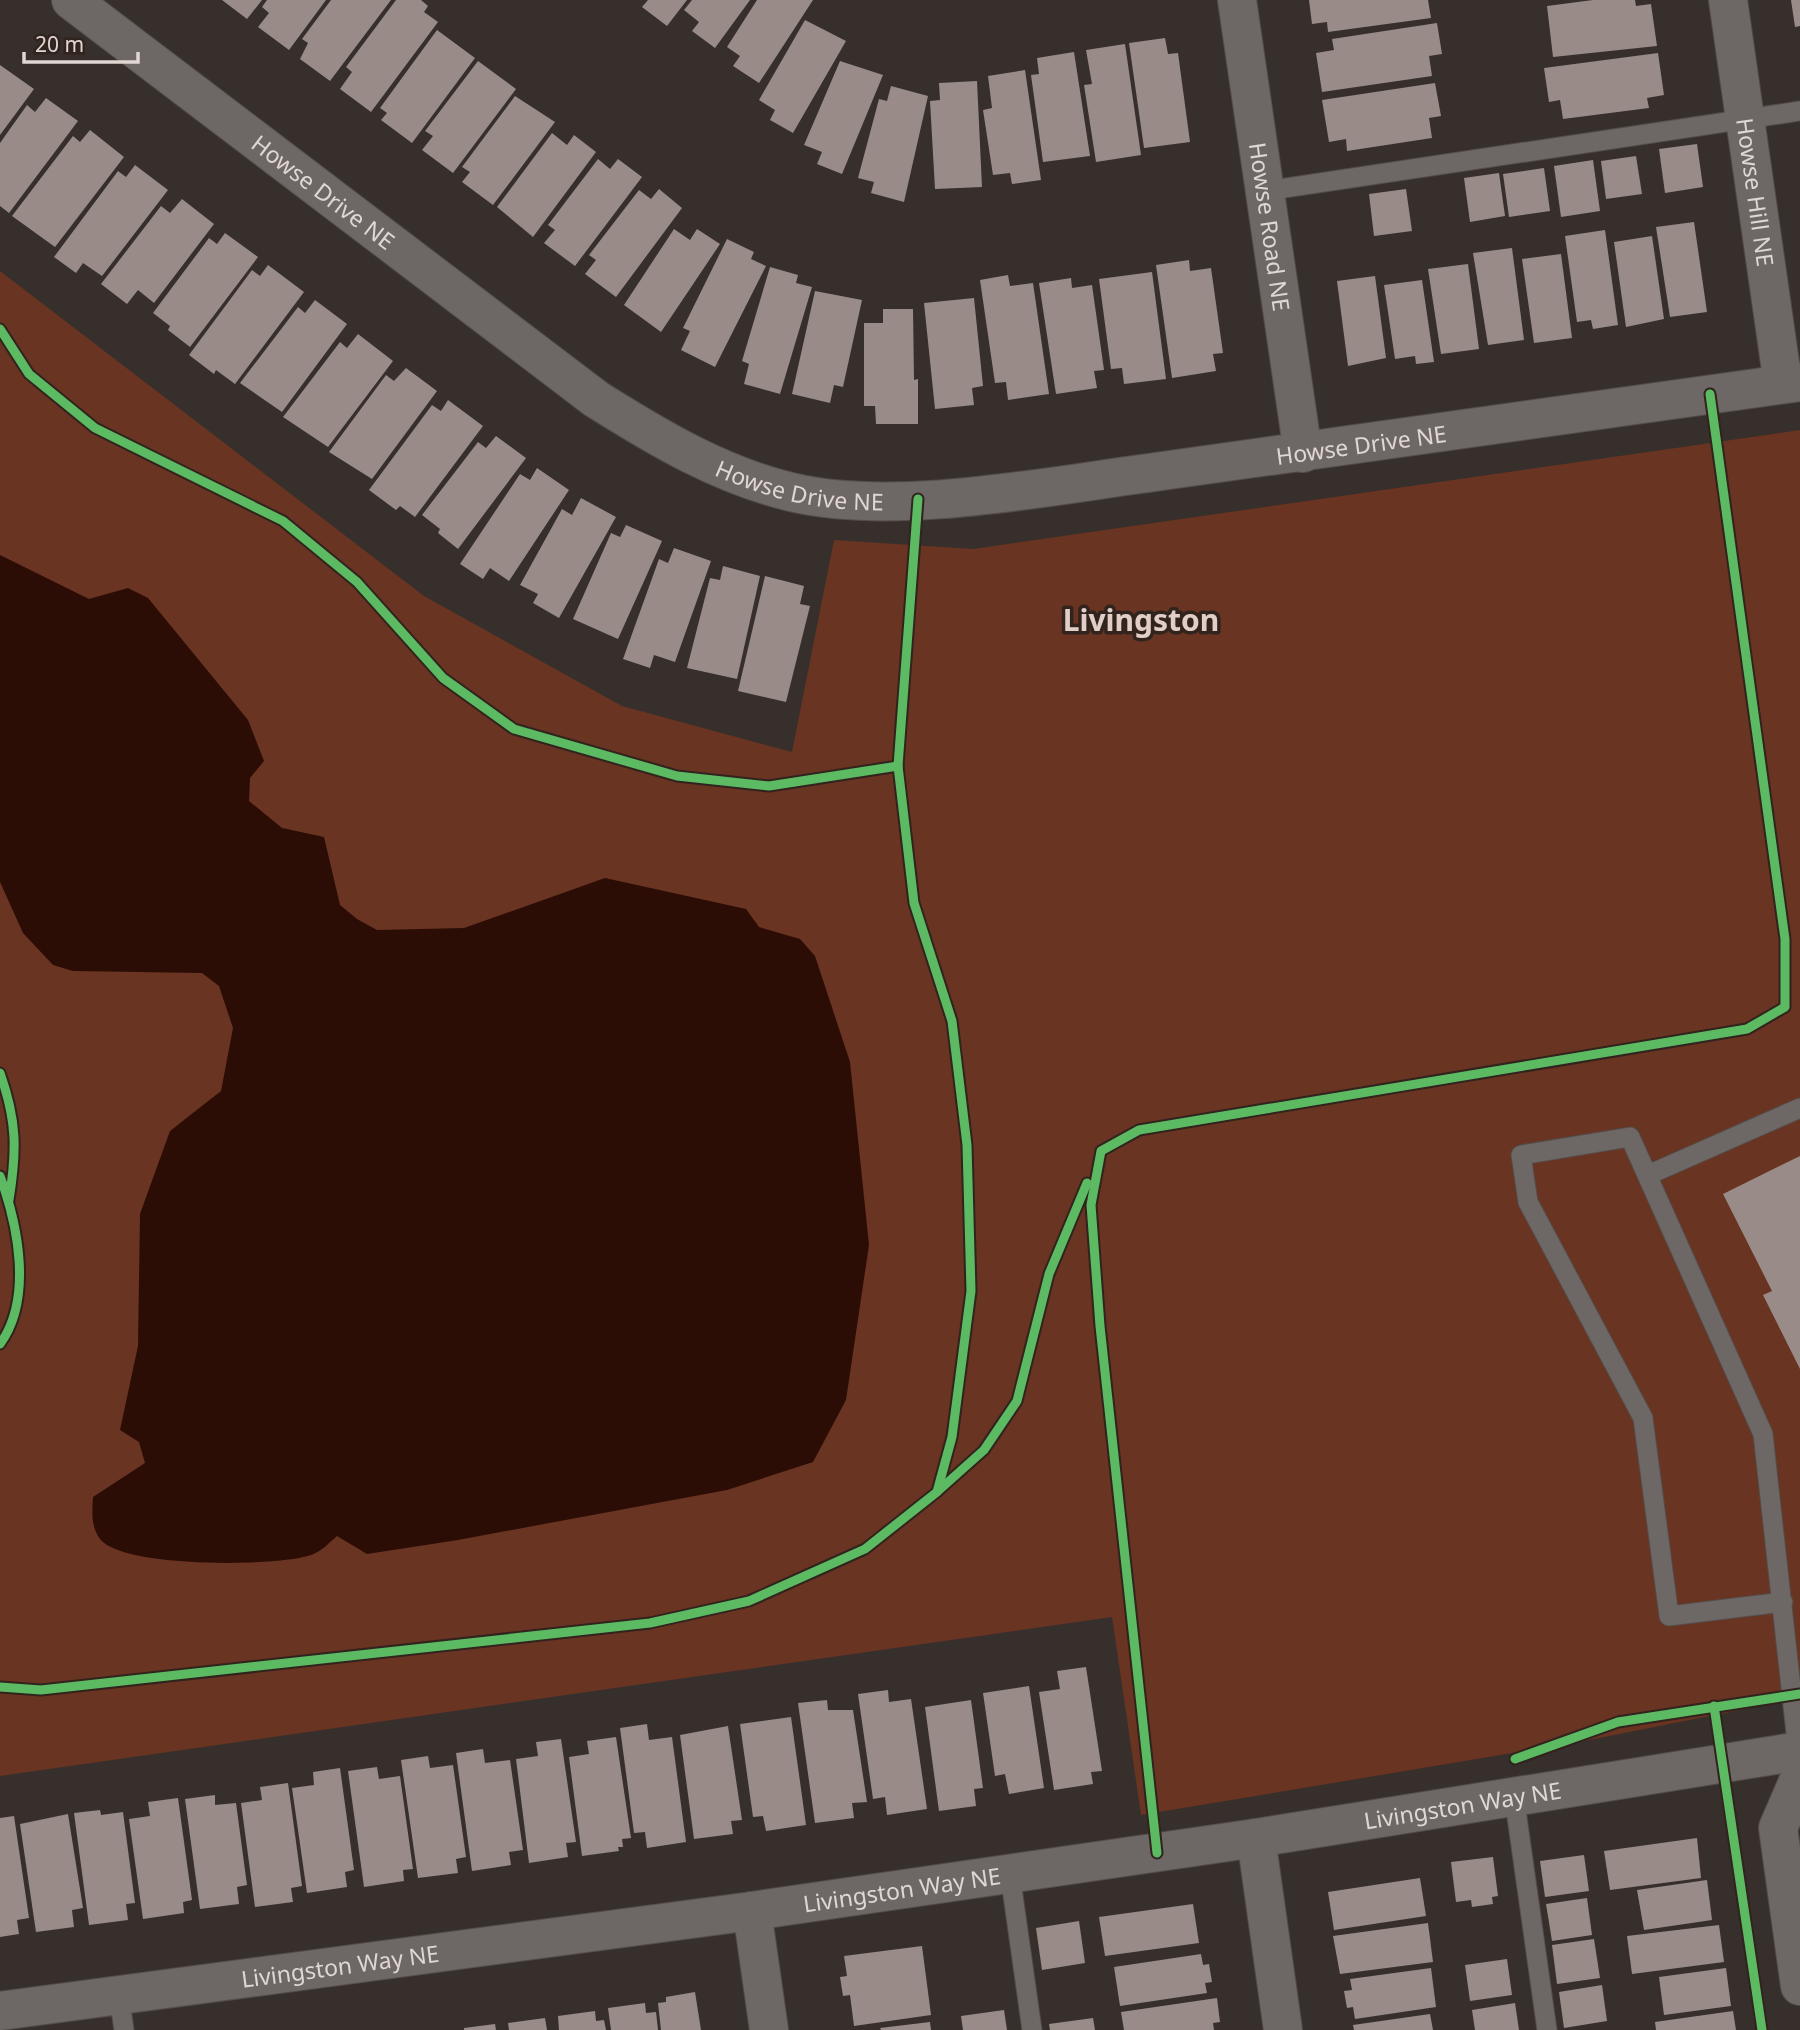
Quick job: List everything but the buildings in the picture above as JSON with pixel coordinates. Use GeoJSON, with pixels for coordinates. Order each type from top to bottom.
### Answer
{"type":"FeatureCollection","features":[{"type":"Feature","properties":{"kind":"street","name":"Howse Drive NE"},"geometry":{"type":"LineString","coordinates":[[71,0],[596,399],[667,443],[732,474],[793,493],[849,500],[989,494],[1303,453],[1792,383]]}},
{"type":"Feature","properties":{"kind":"street","name":"Howse Road NE"},"geometry":{"type":"LineString","coordinates":[[1237,0],[1303,453]]}},
{"type":"Feature","properties":{"kind":"street","name":"Howse Hill NE"},"geometry":{"type":"LineString","coordinates":[[1728,0],[1745,118],[1792,383]]}},
{"type":"Feature","properties":{"kind":"street","name":"Livingston Way NE"},"geometry":{"type":"LineString","coordinates":[[0,2011],[121,2013],[752,1912],[1256,1838],[1514,1796],[1799,1762]]}},
{"type":"Feature","properties":{"kind":"street"},"geometry":{"type":"LineString","coordinates":[[1799,1762],[1778,1829],[1800,1986]]}},
{"type":"Feature","properties":{"kind":"street"},"geometry":{"type":"LineString","coordinates":[[1256,1838],[1283,2030]]}},
{"type":"Feature","properties":{"kind":"street"},"geometry":{"type":"LineString","coordinates":[[752,1912],[769,2030]]}},
{"type":"Feature","properties":{"kind":"lane"},"geometry":{"type":"LineString","coordinates":[[1265,191],[1800,111]]}},
{"type":"Feature","properties":{"kind":"lane"},"geometry":{"type":"LineString","coordinates":[[1648,1175],[1800,1108]]}},
{"type":"Feature","properties":{"kind":"lane"},"geometry":{"type":"LineString","coordinates":[[1783,1602],[1670,1616],[1643,1418],[1528,1202],[1521,1155],[1630,1137],[1648,1175],[1763,1434],[1783,1602],[1799,1762]]}},
{"type":"Feature","properties":{"kind":"lane"},"geometry":{"type":"LineString","coordinates":[[1514,1796],[1547,2030]]}},
{"type":"Feature","properties":{"kind":"lane"},"geometry":{"type":"LineString","coordinates":[[1010,1874],[1032,2030]]}},
{"type":"Feature","properties":{"kind":"shaded area"},"geometry":{"type":"Polygon","coordinates":[[[0,271],[424,596],[622,706],[792,752],[834,540],[973,549],[1800,430],[1800,1698],[1579,1742],[1141,1815],[1112,1617],[0,1776],[0,271]]]}},
{"type":"Feature","properties":{"kind":"shaded area"},"geometry":{"type":"Polygon","coordinates":[[[0,555],[89,599],[128,588],[148,598],[248,720],[264,761],[250,778],[249,801],[282,828],[324,837],[340,905],[377,930],[464,928],[605,878],[746,909],[759,927],[800,939],[815,956],[850,1062],[869,1245],[846,1400],[813,1462],[727,1490],[458,1540],[367,1554],[337,1536],[315,1554],[293,1559],[267,1562],[201,1562],[137,1555],[114,1549],[100,1539],[92,1514],[93,1497],[145,1463],[139,1442],[120,1430],[138,1346],[140,1214],[170,1131],[221,1091],[233,1028],[219,986],[202,973],[73,971],[53,965],[23,933],[0,882],[0,555]]]}},
{"type":"Feature","properties":{"kind":"cycle path"},"geometry":{"type":"LineString","coordinates":[[0,329],[29,374],[95,428],[283,521],[357,582],[443,678],[514,729],[677,776],[769,786],[898,766]]}},
{"type":"Feature","properties":{"kind":"cycle path"},"geometry":{"type":"LineString","coordinates":[[1157,1853],[1100,1326],[1091,1205],[1101,1151],[1139,1130],[1747,1029],[1785,1007],[1785,939],[1710,394]]}},
{"type":"Feature","properties":{"kind":"cycle path"},"geometry":{"type":"LineString","coordinates":[[0,1687],[41,1690],[650,1623],[749,1601],[865,1549],[937,1492],[952,1437],[971,1291],[967,1145],[952,1021],[914,903],[898,766],[918,499]]}},
{"type":"Feature","properties":{"kind":"cycle path"},"geometry":{"type":"LineString","coordinates":[[0,1073],[10,1106],[14,1136],[9,1200]]}},
{"type":"Feature","properties":{"kind":"cycle path"},"geometry":{"type":"LineString","coordinates":[[0,1176],[17,1239],[19,1262],[16,1306],[10,1326],[0,1344]]}},
{"type":"Feature","properties":{"kind":"cycle path"},"geometry":{"type":"LineString","coordinates":[[938,1491],[984,1450],[1017,1401],[1049,1274],[1087,1183]]}},
{"type":"Feature","properties":{"kind":"cycle path"},"geometry":{"type":"LineString","coordinates":[[1515,1759],[1618,1722],[1800,1694]]}},
{"type":"Feature","properties":{"kind":"cycle path"},"geometry":{"type":"LineString","coordinates":[[1714,1706],[1762,2030]]}},
{"type":"Feature","properties":{"kind":"district","name":"Livingston"},"geometry":{"type":"Point","coordinates":[1141,619]}}]}
